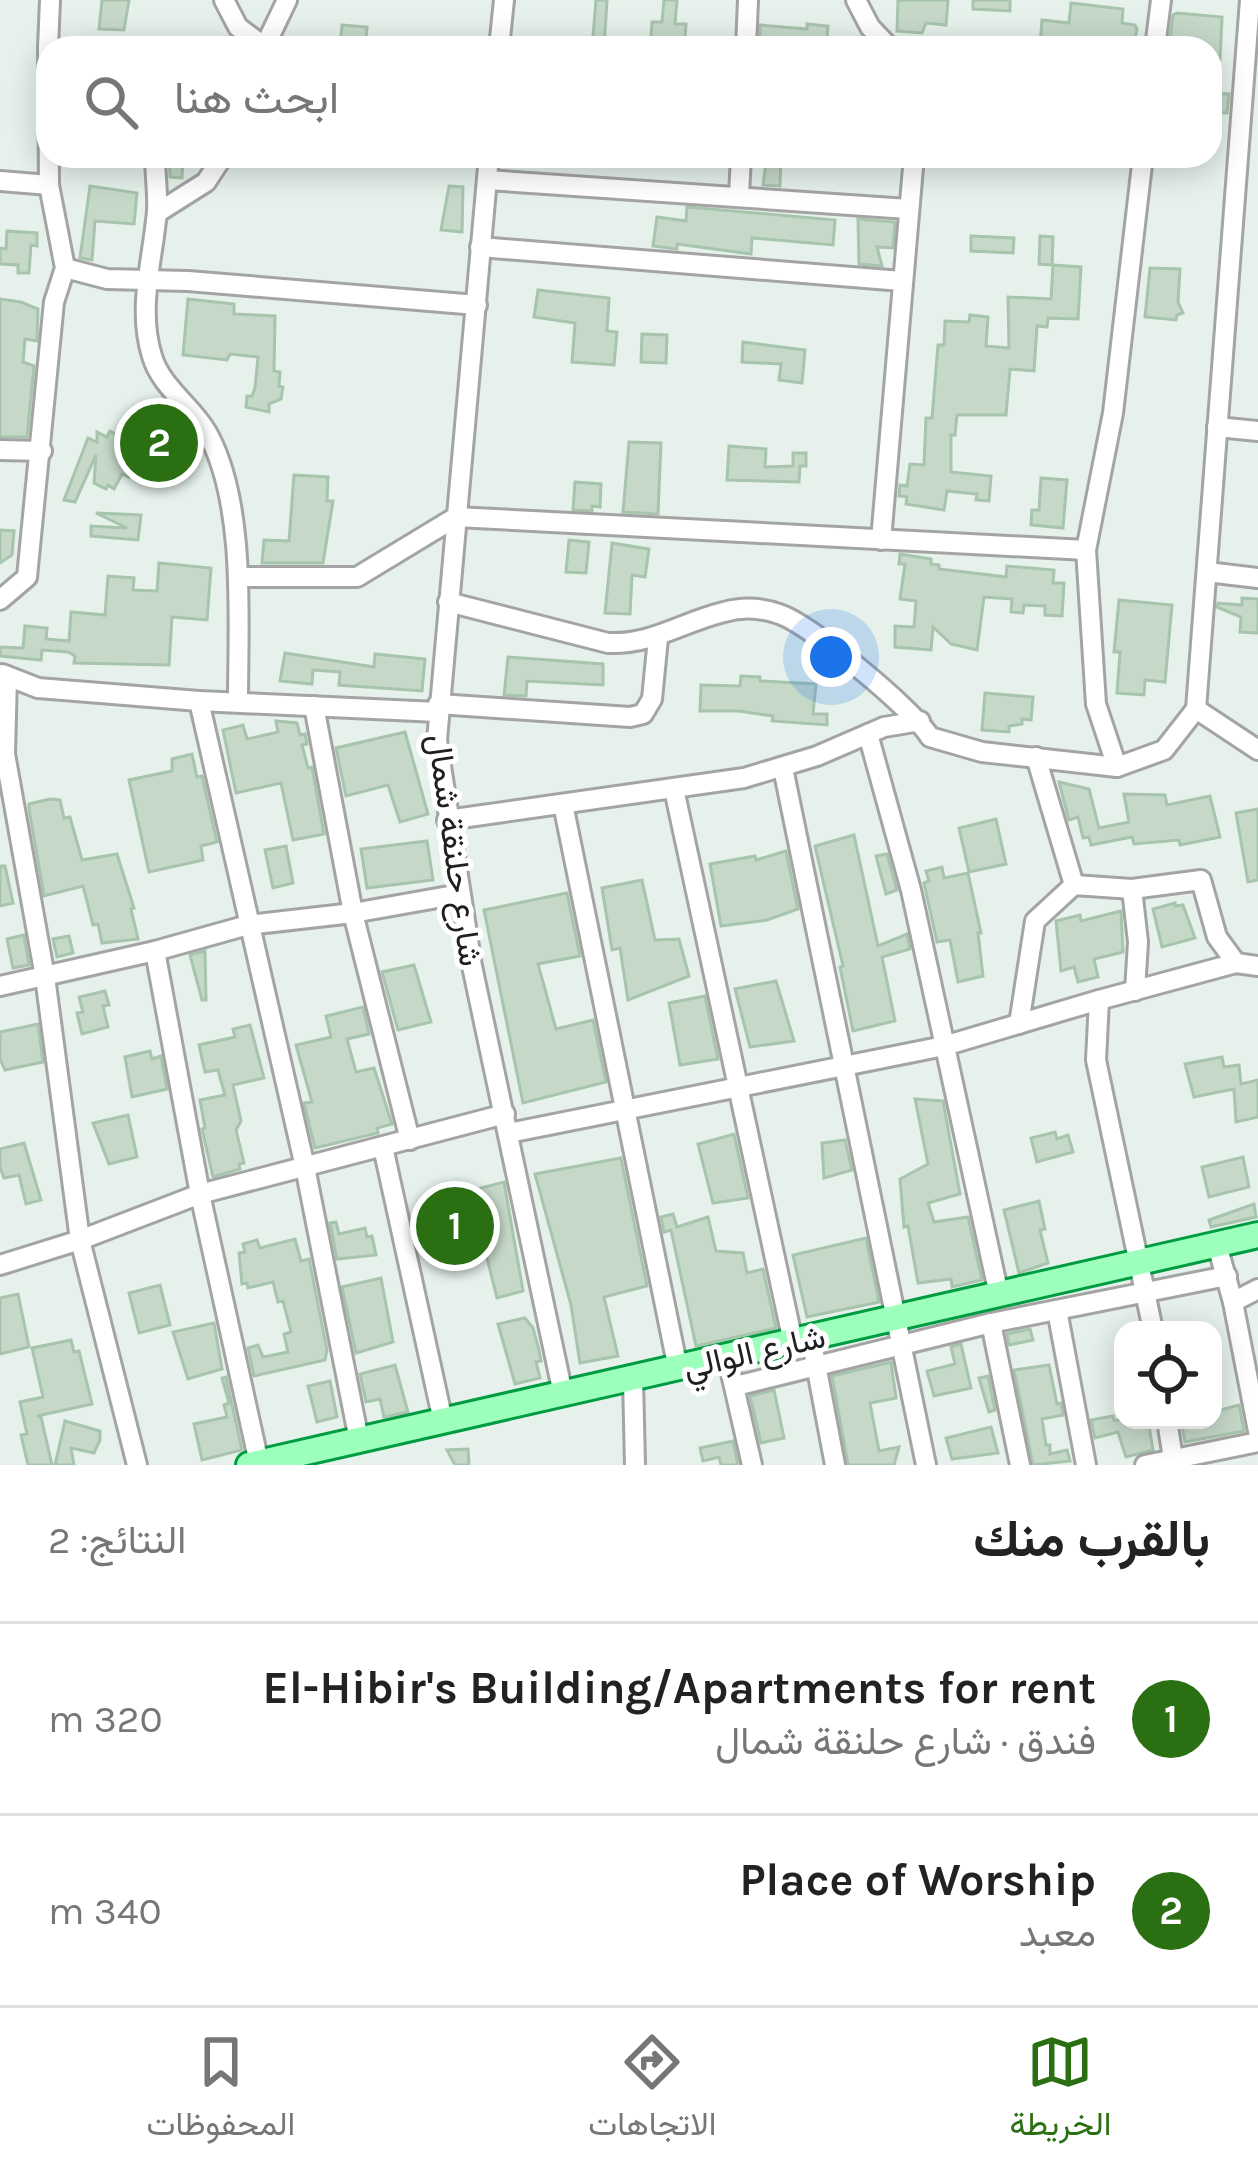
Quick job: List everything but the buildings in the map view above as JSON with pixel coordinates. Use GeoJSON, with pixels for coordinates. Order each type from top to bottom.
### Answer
{"type":"FeatureCollection","features":[{"type":"Feature","properties":{"kind":"main road","name":"شارع الوالي"},"geometry":{"type":"LineString","coordinates":[[254,1464],[327,1455],[359,1440],[999,1294],[1143,1278],[1217,1245],[1258,1235]]}},
{"type":"Feature","properties":{"kind":"street"},"geometry":{"type":"LineString","coordinates":[[49,36],[50,0]]}},
{"type":"Feature","properties":{"kind":"street"},"geometry":{"type":"LineString","coordinates":[[224,0],[238,27],[249,36]]}},
{"type":"Feature","properties":{"kind":"street"},"geometry":{"type":"LineString","coordinates":[[270,36],[287,0]]}},
{"type":"Feature","properties":{"kind":"street"},"geometry":{"type":"LineString","coordinates":[[500,36],[504,0]]}},
{"type":"Feature","properties":{"kind":"street"},"geometry":{"type":"LineString","coordinates":[[746,36],[748,0]]}},
{"type":"Feature","properties":{"kind":"street"},"geometry":{"type":"LineString","coordinates":[[856,0],[879,36]]}},
{"type":"Feature","properties":{"kind":"street"},"geometry":{"type":"LineString","coordinates":[[1156,36],[1161,0]]}},
{"type":"Feature","properties":{"kind":"street"},"geometry":{"type":"LineString","coordinates":[[448,602],[608,643],[633,644],[724,611],[754,608],[783,615],[885,689],[920,721],[930,737],[982,752],[1117,767],[1164,750],[1196,710],[1250,0]]}},
{"type":"Feature","properties":{"kind":"street"},"geometry":{"type":"LineString","coordinates":[[0,600],[27,577],[54,302],[64,268],[49,168]]}},
{"type":"Feature","properties":{"kind":"street"},"geometry":{"type":"LineString","coordinates":[[155,168],[157,213],[145,280],[151,355],[162,377],[211,438],[225,482],[238,578],[238,700]]}},
{"type":"Feature","properties":{"kind":"street"},"geometry":{"type":"LineString","coordinates":[[157,213],[206,182],[215,168]]}},
{"type":"Feature","properties":{"kind":"street","name":"شارع حلنقة شمال"},"geometry":{"type":"LineString","coordinates":[[488,168],[437,740],[460,894],[563,1394]]}},
{"type":"Feature","properties":{"kind":"street"},"geometry":{"type":"LineString","coordinates":[[739,194],[740,168]]}},
{"type":"Feature","properties":{"kind":"street"},"geometry":{"type":"LineString","coordinates":[[881,540],[913,168]]}},
{"type":"Feature","properties":{"kind":"street"},"geometry":{"type":"LineString","coordinates":[[1117,767],[1096,704],[1086,550],[1113,413],[1142,168]]}},
{"type":"Feature","properties":{"kind":"street"},"geometry":{"type":"LineString","coordinates":[[487,180],[908,209]]}},
{"type":"Feature","properties":{"kind":"street"},"geometry":{"type":"LineString","coordinates":[[0,181],[49,185]]}},
{"type":"Feature","properties":{"kind":"street"},"geometry":{"type":"LineString","coordinates":[[481,247],[902,281]]}},
{"type":"Feature","properties":{"kind":"street"},"geometry":{"type":"LineString","coordinates":[[64,268],[107,279],[477,305]]}},
{"type":"Feature","properties":{"kind":"street"},"geometry":{"type":"LineString","coordinates":[[1217,427],[1258,431]]}},
{"type":"Feature","properties":{"kind":"street"},"geometry":{"type":"LineString","coordinates":[[0,450],[42,451]]}},
{"type":"Feature","properties":{"kind":"street"},"geometry":{"type":"LineString","coordinates":[[238,578],[357,577],[456,518],[1086,550]]}},
{"type":"Feature","properties":{"kind":"street"},"geometry":{"type":"LineString","coordinates":[[1207,572],[1258,578]]}},
{"type":"Feature","properties":{"kind":"street"},"geometry":{"type":"LineString","coordinates":[[137,1465],[80,1240],[45,977],[2,755],[4,675],[38,688],[199,701],[630,717],[643,714],[652,699],[658,638]]}},
{"type":"Feature","properties":{"kind":"street"},"geometry":{"type":"LineString","coordinates":[[199,701],[305,1167],[359,1440]]}},
{"type":"Feature","properties":{"kind":"street"},"geometry":{"type":"LineString","coordinates":[[314,706],[353,913],[410,1140]]}},
{"type":"Feature","properties":{"kind":"street"},"geometry":{"type":"LineString","coordinates":[[1196,710],[1258,750]]}},
{"type":"Feature","properties":{"kind":"street"},"geometry":{"type":"LineString","coordinates":[[447,820],[674,789],[783,768],[884,727],[920,721]]}},
{"type":"Feature","properties":{"kind":"street"},"geometry":{"type":"LineString","coordinates":[[868,734],[911,890],[999,1294]]}},
{"type":"Feature","properties":{"kind":"street"},"geometry":{"type":"LineString","coordinates":[[1036,757],[1074,885]]}},
{"type":"Feature","properties":{"kind":"street"},"geometry":{"type":"LineString","coordinates":[[783,768],[926,1465]]}},
{"type":"Feature","properties":{"kind":"street"},"geometry":{"type":"LineString","coordinates":[[674,789],[802,1340],[817,1366],[835,1465]]}},
{"type":"Feature","properties":{"kind":"street"},"geometry":{"type":"LineString","coordinates":[[563,804],[678,1369]]}},
{"type":"Feature","properties":{"kind":"street"},"geometry":{"type":"LineString","coordinates":[[1019,1024],[1035,921],[1074,885],[1132,889],[1201,880],[1217,937],[1236,963]]}},
{"type":"Feature","properties":{"kind":"street"},"geometry":{"type":"LineString","coordinates":[[1132,889],[1138,942],[1135,992]]}},
{"type":"Feature","properties":{"kind":"street"},"geometry":{"type":"LineString","coordinates":[[0,986],[155,952],[248,925],[460,894]]}},
{"type":"Feature","properties":{"kind":"street"},"geometry":{"type":"LineString","coordinates":[[155,952],[254,1464]]}},
{"type":"Feature","properties":{"kind":"street"},"geometry":{"type":"LineString","coordinates":[[0,1265],[200,1194],[410,1140],[623,1111],[944,1046],[1236,963],[1258,966]]}},
{"type":"Feature","properties":{"kind":"street"},"geometry":{"type":"LineString","coordinates":[[1099,1000],[1096,1060],[1151,1321]]}},
{"type":"Feature","properties":{"kind":"street"},"geometry":{"type":"LineString","coordinates":[[383,1147],[443,1421]]}},
{"type":"Feature","properties":{"kind":"street"},"geometry":{"type":"LineString","coordinates":[[1217,1245],[1258,1431]]}},
{"type":"Feature","properties":{"kind":"street"},"geometry":{"type":"LineString","coordinates":[[736,1386],[1057,1310],[1143,1278],[1227,1276]]}},
{"type":"Feature","properties":{"kind":"street"},"geometry":{"type":"LineString","coordinates":[[1233,1302],[1258,1288]]}},
{"type":"Feature","properties":{"kind":"street"},"geometry":{"type":"LineString","coordinates":[[1057,1310],[1086,1465]]}},
{"type":"Feature","properties":{"kind":"street"},"geometry":{"type":"LineString","coordinates":[[992,1323],[1020,1465]]}},
{"type":"Feature","properties":{"kind":"street"},"geometry":{"type":"LineString","coordinates":[[727,1356],[752,1465]]}},
{"type":"Feature","properties":{"kind":"street"},"geometry":{"type":"LineString","coordinates":[[633,1378],[635,1465]]}},
{"type":"Feature","properties":{"kind":"street"},"geometry":{"type":"LineString","coordinates":[[1168,1429],[1173,1462]]}},
{"type":"Feature","properties":{"kind":"street"},"geometry":{"type":"LineString","coordinates":[[1145,1465],[1258,1442]]}},
{"type":"Feature","properties":{"kind":"place","name":"Place of Worship"},"geometry":{"type":"Point","coordinates":[159,443]}},
{"type":"Feature","properties":{"kind":"place","name":"El-Hibir's Building/Apartments for rent"},"geometry":{"type":"Point","coordinates":[455,1226]}}]}
